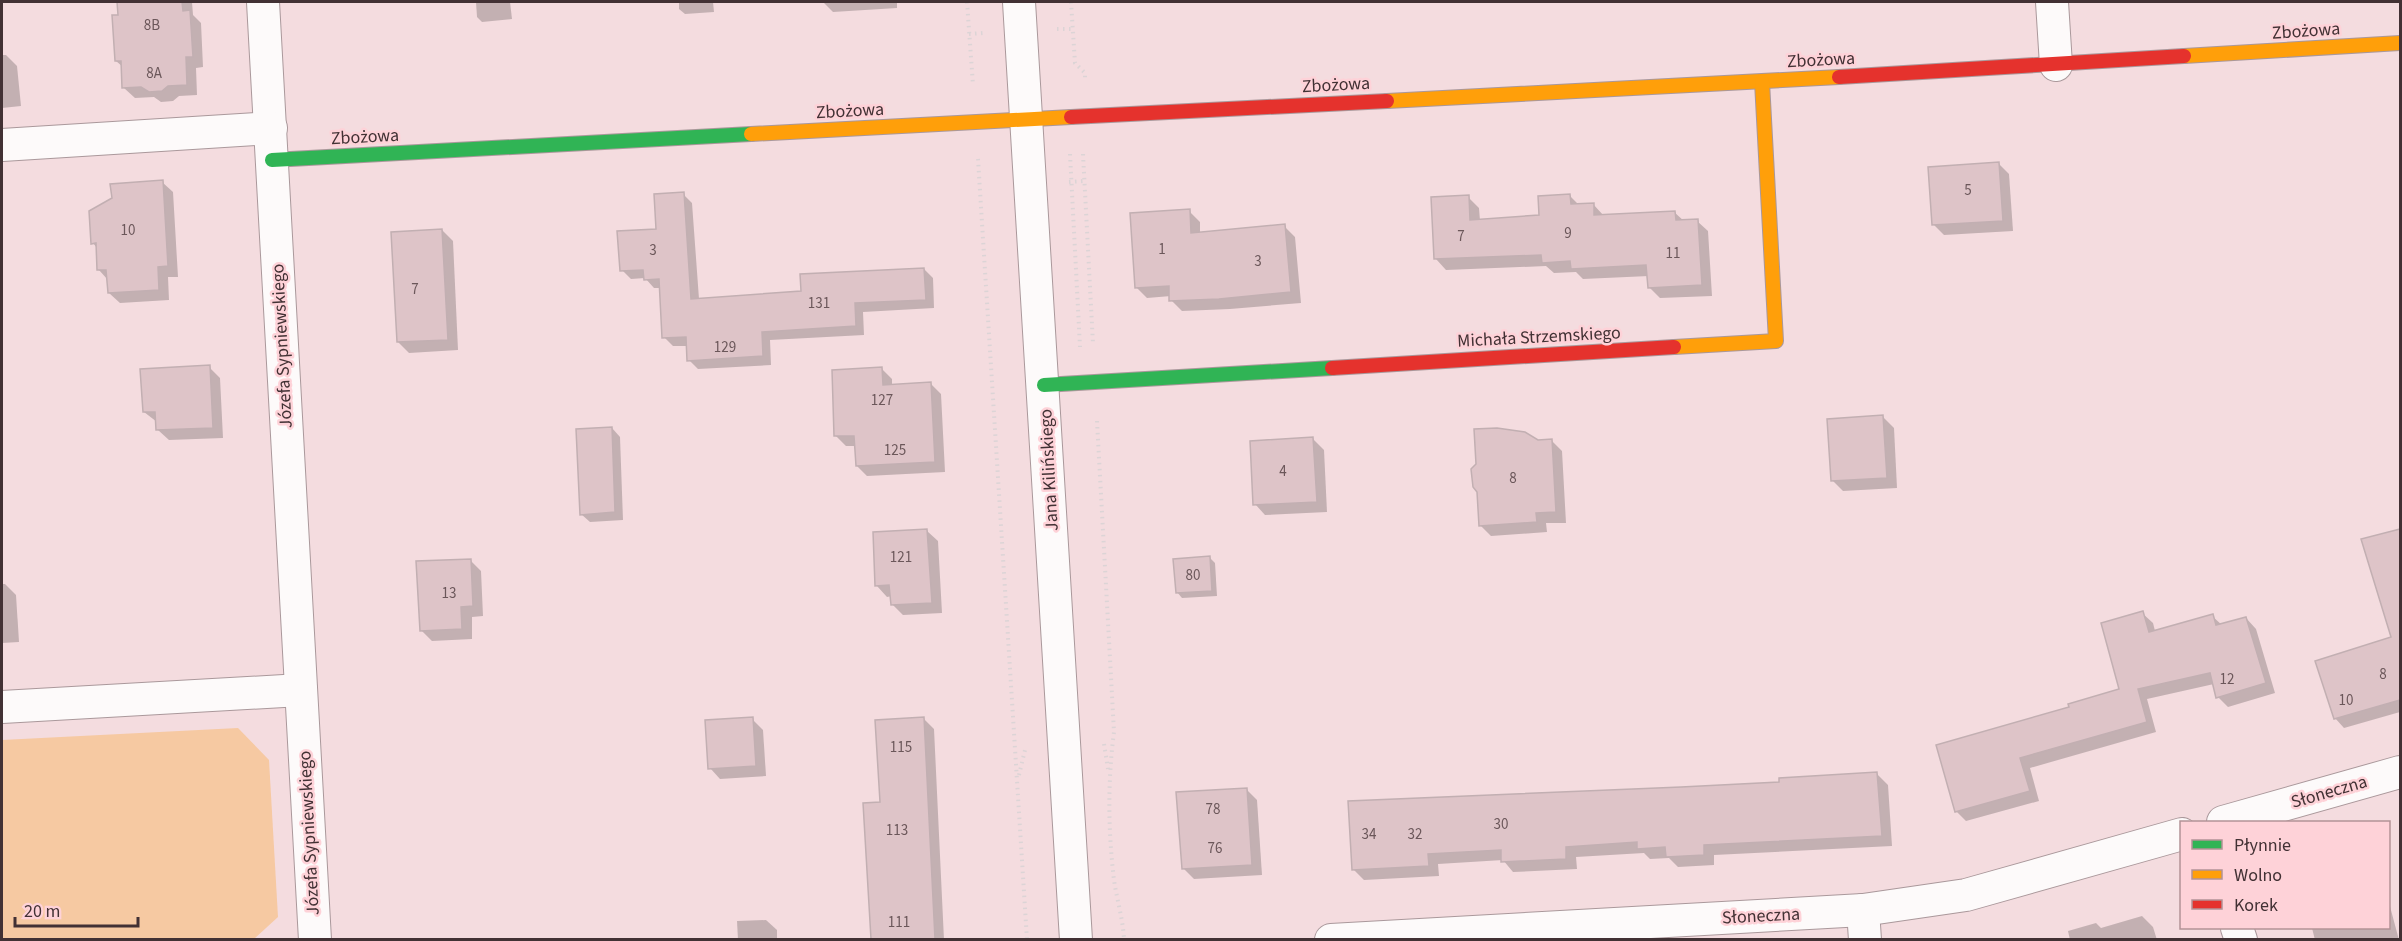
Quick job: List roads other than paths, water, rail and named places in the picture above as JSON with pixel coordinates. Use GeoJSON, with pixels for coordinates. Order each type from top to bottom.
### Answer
{"type":"FeatureCollection","features":[{"type":"Feature","properties":{"kind":"street","name":"Józefa Sypniewskiego"},"geometry":{"type":"LineString","coordinates":[[263,2],[315,939]]}},
{"type":"Feature","properties":{"kind":"street","name":"Jana Kilińskiego"},"geometry":{"type":"LineString","coordinates":[[1019,2],[1076,939]]}},
{"type":"Feature","properties":{"kind":"street"},"geometry":{"type":"LineString","coordinates":[[2052,2],[2056,65]]}},
{"type":"Feature","properties":{"kind":"street","name":"Zbożowa"},"geometry":{"type":"LineString","coordinates":[[272,160],[1762,82],[2400,43]]}},
{"type":"Feature","properties":{"kind":"street","name":"Michała Strzemskiego"},"geometry":{"type":"LineString","coordinates":[[1044,385],[1776,341],[1762,82]]}},
{"type":"Feature","properties":{"kind":"street"},"geometry":{"type":"LineString","coordinates":[[2,145],[271,128]]}},
{"type":"Feature","properties":{"kind":"street"},"geometry":{"type":"LineString","coordinates":[[2,707],[301,690]]}},
{"type":"Feature","properties":{"kind":"street","name":"Słoneczna"},"geometry":{"type":"LineString","coordinates":[[2227,821],[2400,772]]}},
{"type":"Feature","properties":{"kind":"street","name":"Słoneczna"},"geometry":{"type":"LineString","coordinates":[[1331,939],[1864,925],[2180,834]]}}]}
